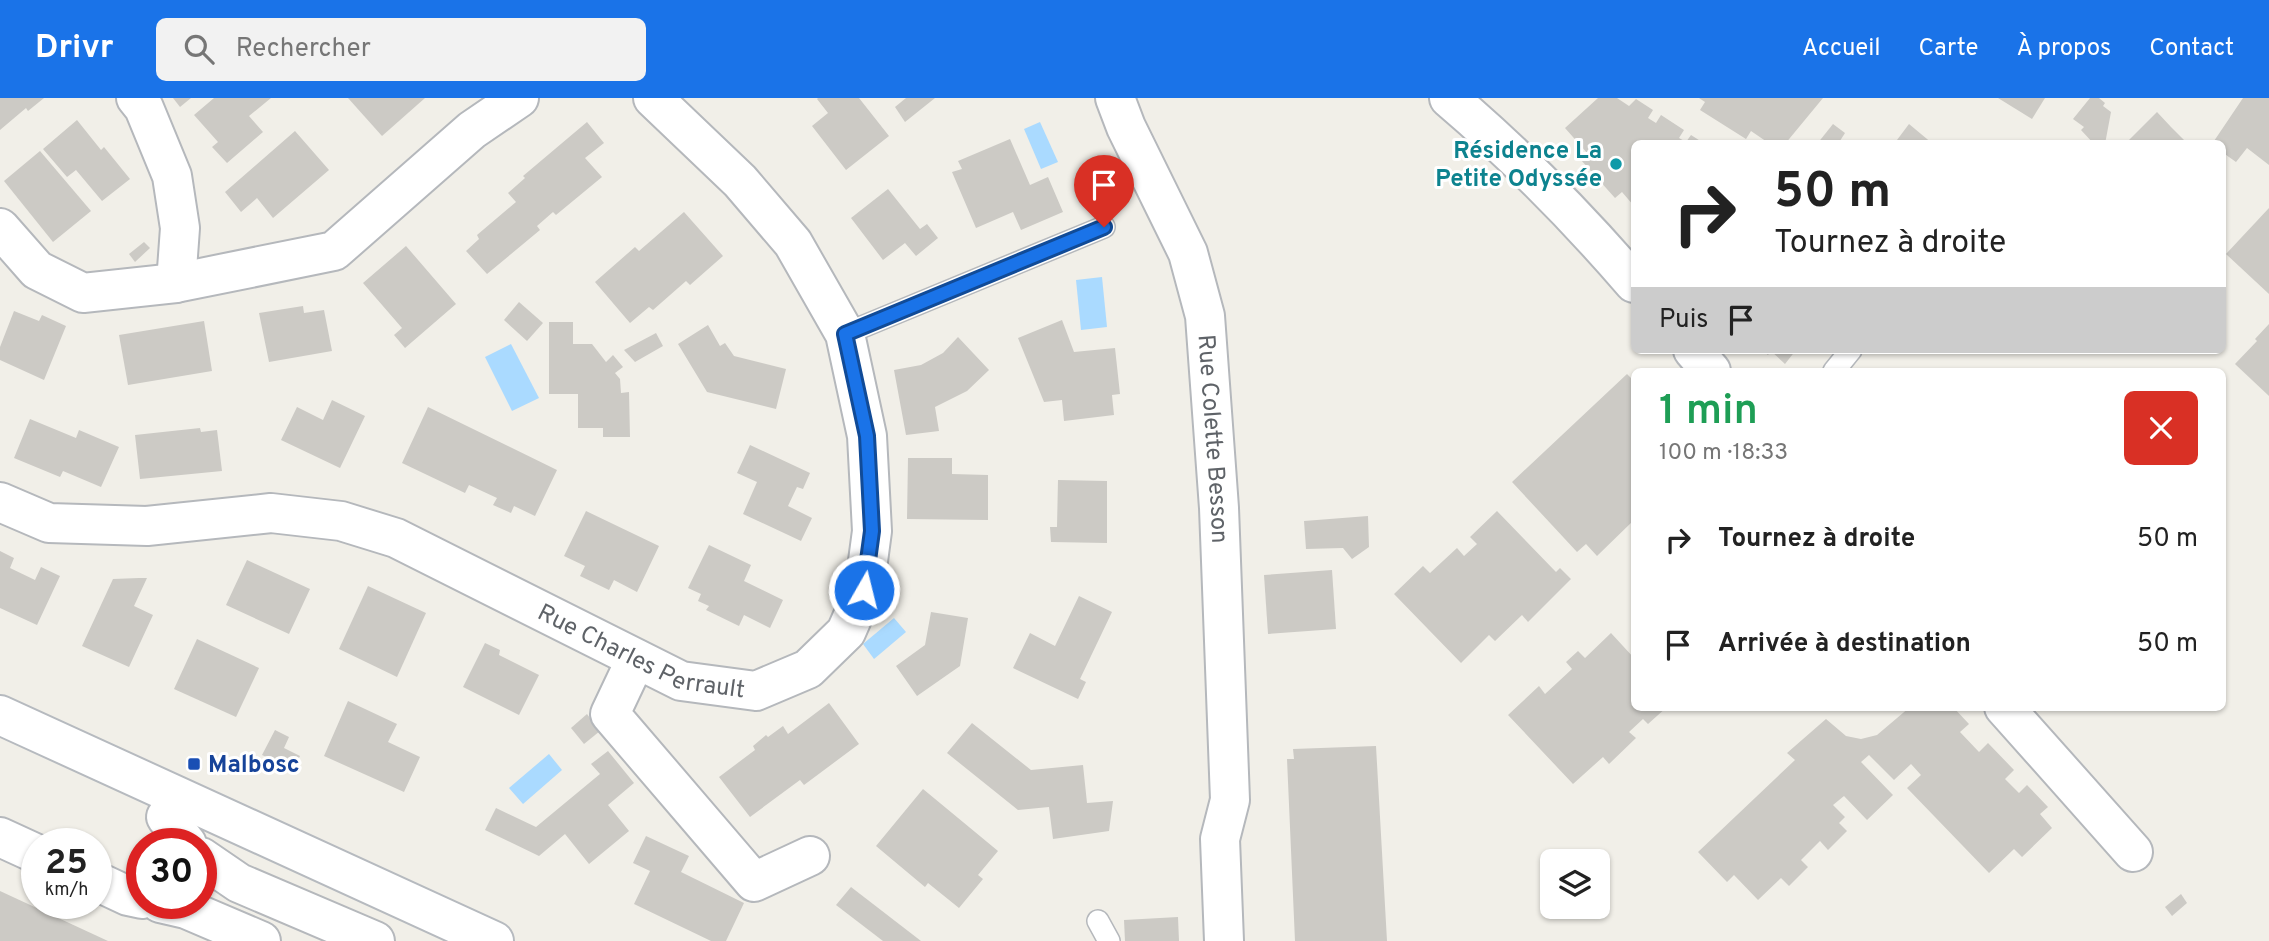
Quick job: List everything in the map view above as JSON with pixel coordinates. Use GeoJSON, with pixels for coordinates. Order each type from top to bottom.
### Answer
{"type":"FeatureCollection","features":[{"type":"Feature","properties":{"kind":"street"},"geometry":{"type":"LineString","coordinates":[[136,98],[144,108],[172,176],[180,228],[176,283]]}},
{"type":"Feature","properties":{"kind":"street"},"geometry":{"type":"LineString","coordinates":[[0,228],[37,270],[83,293],[176,283],[334,251],[472,130],[519,98]]}},
{"type":"Feature","properties":{"kind":"street","name":"Rue Charles Perrault"},"geometry":{"type":"LineString","coordinates":[[0,502],[49,523],[147,526],[271,513],[341,521],[396,538],[681,681],[756,691],[808,669],[846,632],[864,590],[872,531],[867,436],[845,334],[793,243],[740,181],[653,98]]}},
{"type":"Feature","properties":{"kind":"street","name":"Rue Colette Besson"},"geometry":{"type":"LineString","coordinates":[[1115,98],[1126,127],[1188,253],[1205,316],[1214,414],[1230,800],[1220,839],[1224,941]]}},
{"type":"Feature","properties":{"kind":"street"},"geometry":{"type":"LineString","coordinates":[[1450,98],[1497,139],[1595,237],[1631,279]]}},
{"type":"Feature","properties":{"kind":"street"},"geometry":{"type":"LineString","coordinates":[[1696,354],[1708,368]]}},
{"type":"Feature","properties":{"kind":"street"},"geometry":{"type":"LineString","coordinates":[[636,659],[610,714],[754,882],[810,856]]}},
{"type":"Feature","properties":{"kind":"street"},"geometry":{"type":"LineString","coordinates":[[2008,711],[2133,852]]}},
{"type":"Feature","properties":{"kind":"street"},"geometry":{"type":"LineString","coordinates":[[0,715],[494,941]]}},
{"type":"Feature","properties":{"kind":"street"},"geometry":{"type":"LineString","coordinates":[[0,741],[172,828]]}},
{"type":"Feature","properties":{"kind":"street","name":"Rue Colette Besson"},"geometry":{"type":"LineString","coordinates":[[1230,800],[1245,834],[1251,941]]}},
{"type":"Feature","properties":{"kind":"street"},"geometry":{"type":"LineString","coordinates":[[0,837],[21,847]]}},
{"type":"Feature","properties":{"kind":"street"},"geometry":{"type":"LineString","coordinates":[[217,847],[438,941]]}},
{"type":"Feature","properties":{"kind":"street"},"geometry":{"type":"LineString","coordinates":[[217,868],[239,883],[375,941]]}},
{"type":"Feature","properties":{"kind":"street"},"geometry":{"type":"LineString","coordinates":[[217,892],[239,883]]}},
{"type":"Feature","properties":{"kind":"street"},"geometry":{"type":"LineString","coordinates":[[216,919],[261,941]]}},
{"type":"Feature","properties":{"kind":"lane"},"geometry":{"type":"LineString","coordinates":[[845,334],[1104,227]]}},
{"type":"Feature","properties":{"kind":"lane"},"geometry":{"type":"LineString","coordinates":[[1836,368],[1848,354]]}},
{"type":"Feature","properties":{"kind":"lane"},"geometry":{"type":"LineString","coordinates":[[1098,921],[1109,941]]}},
{"type":"Feature","properties":{"kind":"water"},"geometry":{"type":"Polygon","coordinates":[[[1040,122],[1058,162],[1041,169],[1024,129],[1040,122]]]}},
{"type":"Feature","properties":{"kind":"water"},"geometry":{"type":"Polygon","coordinates":[[[1102,277],[1107,327],[1081,330],[1076,280],[1102,277]]]}},
{"type":"Feature","properties":{"kind":"water"},"geometry":{"type":"Polygon","coordinates":[[[511,344],[539,398],[512,411],[485,357],[511,344]]]}},
{"type":"Feature","properties":{"kind":"water"},"geometry":{"type":"Polygon","coordinates":[[[894,618],[906,632],[874,659],[863,644],[894,618]]]}},
{"type":"Feature","properties":{"kind":"water"},"geometry":{"type":"Polygon","coordinates":[[[549,754],[562,770],[523,804],[509,788],[549,754]]]}},
{"type":"Feature","properties":{"kind":"building"},"geometry":{"type":"Polygon","coordinates":[[[0,98],[44,98],[28,111],[26,108],[0,130],[0,98]]]}},
{"type":"Feature","properties":{"kind":"building"},"geometry":{"type":"Polygon","coordinates":[[[173,98],[191,98],[180,107],[173,98]]]}},
{"type":"Feature","properties":{"kind":"building"},"geometry":{"type":"Polygon","coordinates":[[[214,98],[271,98],[249,116],[263,132],[227,163],[212,147],[218,142],[194,115],[214,98]]]}},
{"type":"Feature","properties":{"kind":"building"},"geometry":{"type":"Polygon","coordinates":[[[348,98],[425,98],[382,136],[348,98]]]}},
{"type":"Feature","properties":{"kind":"building"},"geometry":{"type":"Polygon","coordinates":[[[818,98],[859,98],[889,136],[846,170],[812,126],[828,113],[818,98]]]}},
{"type":"Feature","properties":{"kind":"building"},"geometry":{"type":"Polygon","coordinates":[[[906,98],[935,98],[905,122],[895,107],[906,98]]]}},
{"type":"Feature","properties":{"kind":"building"},"geometry":{"type":"Polygon","coordinates":[[[1598,98],[1617,98],[1629,106],[1636,99],[1653,110],[1648,118],[1656,123],[1661,115],[1684,130],[1679,138],[1682,140],[1631,140],[1631,202],[1622,192],[1615,198],[1581,160],[1588,154],[1565,128],[1598,98]]]}},
{"type":"Feature","properties":{"kind":"building"},"geometry":{"type":"Polygon","coordinates":[[[1699,98],[1823,98],[1788,140],[1764,140],[1751,131],[1746,139],[1700,110],[1705,102],[1699,98]]]}},
{"type":"Feature","properties":{"kind":"building"},"geometry":{"type":"Polygon","coordinates":[[[1998,98],[2045,98],[2032,119],[1998,98]]]}},
{"type":"Feature","properties":{"kind":"building"},"geometry":{"type":"Polygon","coordinates":[[[2090,98],[2099,98],[2105,103],[2103,106],[2111,112],[2106,140],[2090,140],[2081,130],[2084,127],[2073,119],[2090,98]]]}},
{"type":"Feature","properties":{"kind":"building"},"geometry":{"type":"Polygon","coordinates":[[[2243,98],[2269,98],[2269,165],[2247,148],[2236,162],[2226,155],[2226,140],[2215,140],[2243,98]]]}},
{"type":"Feature","properties":{"kind":"building"},"geometry":{"type":"Polygon","coordinates":[[[2157,112],[2184,140],[2129,140],[2157,112]]]}},
{"type":"Feature","properties":{"kind":"building"},"geometry":{"type":"Polygon","coordinates":[[[77,120],[101,150],[104,147],[130,179],[102,201],[76,170],[67,177],[43,149],[77,120]]]}},
{"type":"Feature","properties":{"kind":"building"},"geometry":{"type":"Polygon","coordinates":[[[587,122],[604,143],[585,158],[602,177],[556,215],[553,212],[537,226],[540,230],[487,274],[466,251],[479,239],[477,235],[516,202],[508,193],[525,178],[523,176],[587,122]]]}},
{"type":"Feature","properties":{"kind":"building"},"geometry":{"type":"Polygon","coordinates":[[[1833,124],[1845,133],[1841,140],[1820,140],[1833,124]]]}},
{"type":"Feature","properties":{"kind":"building"},"geometry":{"type":"Polygon","coordinates":[[[1909,124],[1928,140],[1897,140],[1909,124]]]}},
{"type":"Feature","properties":{"kind":"building"},"geometry":{"type":"Polygon","coordinates":[[[295,131],[329,170],[273,218],[257,198],[241,212],[225,192],[295,131]]]}},
{"type":"Feature","properties":{"kind":"building"},"geometry":{"type":"Polygon","coordinates":[[[1010,139],[1030,185],[1048,177],[1063,212],[1021,230],[1013,212],[976,228],[952,172],[962,169],[958,161],[1010,139]]]}},
{"type":"Feature","properties":{"kind":"building"},"geometry":{"type":"Polygon","coordinates":[[[40,151],[91,211],[53,242],[4,181],[40,151]]]}},
{"type":"Feature","properties":{"kind":"building"},"geometry":{"type":"Polygon","coordinates":[[[888,189],[920,229],[927,224],[938,238],[916,256],[905,243],[883,260],[851,218],[888,189]]]}},
{"type":"Feature","properties":{"kind":"building"},"geometry":{"type":"Polygon","coordinates":[[[2269,208],[2269,294],[2226,254],[2269,208]]]}},
{"type":"Feature","properties":{"kind":"building"},"geometry":{"type":"Polygon","coordinates":[[[684,212],[723,256],[690,285],[686,281],[653,310],[649,307],[630,323],[595,282],[635,247],[639,251],[684,212]]]}},
{"type":"Feature","properties":{"kind":"building"},"geometry":{"type":"Polygon","coordinates":[[[144,242],[150,248],[135,262],[129,254],[144,242]]]}},
{"type":"Feature","properties":{"kind":"building"},"geometry":{"type":"Polygon","coordinates":[[[406,246],[456,304],[405,348],[394,335],[402,328],[363,283],[406,246]]]}},
{"type":"Feature","properties":{"kind":"building"},"geometry":{"type":"Polygon","coordinates":[[[519,302],[543,323],[527,341],[504,320],[519,302]]]}},
{"type":"Feature","properties":{"kind":"building"},"geometry":{"type":"Polygon","coordinates":[[[303,306],[304,313],[324,310],[332,351],[269,362],[259,313],[303,306]]]}},
{"type":"Feature","properties":{"kind":"building"},"geometry":{"type":"Polygon","coordinates":[[[14,311],[39,321],[42,315],[66,326],[44,380],[0,360],[0,347],[14,311]]]}},
{"type":"Feature","properties":{"kind":"building"},"geometry":{"type":"Polygon","coordinates":[[[1062,320],[1074,352],[1115,348],[1120,394],[1112,395],[1114,415],[1064,421],[1062,400],[1044,402],[1018,338],[1062,320]]]}},
{"type":"Feature","properties":{"kind":"building"},"geometry":{"type":"Polygon","coordinates":[[[204,321],[212,371],[128,385],[119,335],[204,321]]]}},
{"type":"Feature","properties":{"kind":"building"},"geometry":{"type":"Polygon","coordinates":[[[549,322],[573,322],[573,344],[592,344],[606,362],[613,355],[623,367],[615,373],[620,379],[621,393],[629,392],[630,437],[603,437],[603,428],[578,428],[578,394],[549,394],[549,322]]]}},
{"type":"Feature","properties":{"kind":"building"},"geometry":{"type":"Polygon","coordinates":[[[2269,324],[2269,396],[2235,364],[2269,324]]]}},
{"type":"Feature","properties":{"kind":"building"},"geometry":{"type":"Polygon","coordinates":[[[708,325],[720,346],[725,343],[734,356],[786,369],[776,409],[707,392],[678,344],[708,325]]]}},
{"type":"Feature","properties":{"kind":"building"},"geometry":{"type":"Polygon","coordinates":[[[656,333],[663,346],[635,362],[624,350],[656,333]]]}},
{"type":"Feature","properties":{"kind":"building"},"geometry":{"type":"Polygon","coordinates":[[[958,337],[989,370],[967,391],[935,407],[939,431],[906,435],[894,370],[921,365],[943,353],[958,337]]]}},
{"type":"Feature","properties":{"kind":"building"},"geometry":{"type":"Polygon","coordinates":[[[1774,354],[1793,354],[1785,364],[1774,354]]]}},
{"type":"Feature","properties":{"kind":"building"},"geometry":{"type":"Polygon","coordinates":[[[1627,374],[1631,378],[1631,523],[1597,556],[1586,544],[1577,552],[1512,482],[1627,374]]]}},
{"type":"Feature","properties":{"kind":"building"},"geometry":{"type":"Polygon","coordinates":[[[332,400],[365,416],[340,468],[281,440],[297,407],[323,420],[332,400]]]}},
{"type":"Feature","properties":{"kind":"building"},"geometry":{"type":"Polygon","coordinates":[[[428,407],[557,470],[535,516],[514,506],[511,513],[493,505],[497,498],[469,485],[465,493],[402,463],[428,407]]]}},
{"type":"Feature","properties":{"kind":"building"},"geometry":{"type":"Polygon","coordinates":[[[30,419],[76,438],[79,430],[119,447],[101,487],[63,471],[60,477],[14,458],[30,419]]]}},
{"type":"Feature","properties":{"kind":"building"},"geometry":{"type":"Polygon","coordinates":[[[200,428],[201,432],[217,430],[222,471],[140,479],[135,435],[200,428]]]}},
{"type":"Feature","properties":{"kind":"building"},"geometry":{"type":"Polygon","coordinates":[[[750,445],[810,473],[803,489],[797,487],[788,506],[812,518],[801,541],[743,514],[757,482],[737,473],[750,445]]]}},
{"type":"Feature","properties":{"kind":"building"},"geometry":{"type":"Polygon","coordinates":[[[908,458],[952,458],[952,474],[988,475],[988,520],[907,519],[908,458]]]}},
{"type":"Feature","properties":{"kind":"building"},"geometry":{"type":"Polygon","coordinates":[[[1058,480],[1107,481],[1107,543],[1051,542],[1050,527],[1057,527],[1058,480]]]}},
{"type":"Feature","properties":{"kind":"building"},"geometry":{"type":"Polygon","coordinates":[[[586,511],[659,546],[637,592],[614,580],[609,590],[580,576],[585,566],[564,556],[586,511]]]}},
{"type":"Feature","properties":{"kind":"building"},"geometry":{"type":"Polygon","coordinates":[[[1497,511],[1556,572],[1560,568],[1571,579],[1528,622],[1522,615],[1495,641],[1489,635],[1461,663],[1394,594],[1423,566],[1430,573],[1457,548],[1464,556],[1477,544],[1470,537],[1497,511]]]}},
{"type":"Feature","properties":{"kind":"building"},"geometry":{"type":"Polygon","coordinates":[[[1368,516],[1369,547],[1352,559],[1343,548],[1306,549],[1304,521],[1368,516]]]}},
{"type":"Feature","properties":{"kind":"building"},"geometry":{"type":"Polygon","coordinates":[[[709,545],[751,565],[744,581],[783,600],[770,628],[744,615],[739,626],[706,610],[709,606],[698,601],[701,594],[688,588],[709,545]]]}},
{"type":"Feature","properties":{"kind":"building"},"geometry":{"type":"Polygon","coordinates":[[[0,551],[14,558],[10,568],[35,580],[41,567],[60,576],[37,625],[0,608],[0,551]]]}},
{"type":"Feature","properties":{"kind":"building"},"geometry":{"type":"Polygon","coordinates":[[[247,560],[310,589],[289,634],[226,605],[247,560]]]}},
{"type":"Feature","properties":{"kind":"building"},"geometry":{"type":"Polygon","coordinates":[[[1332,570],[1336,629],[1268,634],[1264,575],[1332,570]]]}},
{"type":"Feature","properties":{"kind":"building"},"geometry":{"type":"Polygon","coordinates":[[[147,578],[134,606],[153,615],[129,667],[82,646],[113,579],[147,578]]]}},
{"type":"Feature","properties":{"kind":"building"},"geometry":{"type":"Polygon","coordinates":[[[368,586],[426,613],[397,677],[339,649],[368,586]]]}},
{"type":"Feature","properties":{"kind":"building"},"geometry":{"type":"Polygon","coordinates":[[[1079,596],[1112,612],[1080,679],[1086,682],[1078,699],[1013,668],[1030,633],[1055,646],[1079,596]]]}},
{"type":"Feature","properties":{"kind":"building"},"geometry":{"type":"Polygon","coordinates":[[[931,612],[968,618],[960,666],[917,696],[896,666],[925,645],[931,612]]]}},
{"type":"Feature","properties":{"kind":"building"},"geometry":{"type":"Polygon","coordinates":[[[1611,633],[1631,655],[1631,711],[1663,711],[1648,724],[1643,719],[1629,732],[1636,738],[1609,764],[1603,757],[1573,784],[1508,715],[1539,686],[1545,694],[1572,669],[1566,662],[1578,651],[1585,658],[1611,633]]]}},
{"type":"Feature","properties":{"kind":"building"},"geometry":{"type":"Polygon","coordinates":[[[197,639],[259,668],[236,717],[174,689],[197,639]]]}},
{"type":"Feature","properties":{"kind":"building"},"geometry":{"type":"Polygon","coordinates":[[[485,643],[500,650],[499,655],[539,675],[519,715],[463,687],[485,643]]]}},
{"type":"Feature","properties":{"kind":"building"},"geometry":{"type":"Polygon","coordinates":[[[348,701],[397,724],[388,742],[420,757],[404,792],[324,756],[348,701]]]}},
{"type":"Feature","properties":{"kind":"building"},"geometry":{"type":"Polygon","coordinates":[[[829,703],[859,744],[804,785],[800,780],[750,817],[719,777],[755,750],[753,746],[766,735],[768,737],[783,726],[788,734],[829,703]]]}},
{"type":"Feature","properties":{"kind":"building"},"geometry":{"type":"Polygon","coordinates":[[[1905,711],[1957,711],[1969,724],[1960,732],[1979,752],[1988,743],[2014,770],[2005,779],[2019,793],[2027,785],[2048,807],[2040,814],[2052,828],[2022,857],[2014,849],[1989,873],[1907,788],[1921,775],[1911,764],[1894,780],[1869,755],[1861,762],[1893,795],[1867,820],[1844,796],[1833,805],[1845,817],[1839,823],[1847,831],[1828,850],[1820,841],[1801,860],[1808,867],[1789,886],[1781,878],[1758,900],[1734,875],[1727,882],[1698,852],[1795,760],[1787,753],[1826,719],[1846,736],[1861,739],[1877,735],[1905,711]]]}},
{"type":"Feature","properties":{"kind":"building"},"geometry":{"type":"Polygon","coordinates":[[[587,714],[600,731],[584,744],[571,728],[587,714]]]}},
{"type":"Feature","properties":{"kind":"building"},"geometry":{"type":"Polygon","coordinates":[[[972,723],[1031,770],[1083,765],[1087,803],[1113,801],[1109,831],[1053,839],[1049,807],[1018,810],[947,753],[972,723]]]}},
{"type":"Feature","properties":{"kind":"building"},"geometry":{"type":"Polygon","coordinates":[[[275,730],[289,737],[284,748],[300,756],[293,769],[262,755],[275,730]]]}},
{"type":"Feature","properties":{"kind":"building"},"geometry":{"type":"Polygon","coordinates":[[[1376,746],[1387,941],[1295,941],[1287,759],[1294,759],[1293,749],[1376,746]]]}},
{"type":"Feature","properties":{"kind":"building"},"geometry":{"type":"Polygon","coordinates":[[[608,751],[634,783],[608,805],[629,831],[589,864],[565,834],[539,856],[485,830],[496,808],[536,827],[600,774],[591,764],[608,751]]]}},
{"type":"Feature","properties":{"kind":"building"},"geometry":{"type":"Polygon","coordinates":[[[923,789],[998,851],[978,875],[983,879],[959,908],[928,883],[925,887],[876,846],[923,789]]]}},
{"type":"Feature","properties":{"kind":"building"},"geometry":{"type":"Polygon","coordinates":[[[646,836],[689,856],[681,872],[744,903],[726,941],[711,941],[634,904],[650,871],[633,863],[646,836]]]}},
{"type":"Feature","properties":{"kind":"building"},"geometry":{"type":"Polygon","coordinates":[[[851,887],[921,941],[883,941],[836,905],[851,887]]]}},
{"type":"Feature","properties":{"kind":"building"},"geometry":{"type":"Polygon","coordinates":[[[0,891],[21,901],[21,919],[60,919],[108,941],[0,941],[0,891]]]}},
{"type":"Feature","properties":{"kind":"building"},"geometry":{"type":"Polygon","coordinates":[[[2181,894],[2187,903],[2172,916],[2165,907],[2181,894]]]}},
{"type":"Feature","properties":{"kind":"building"},"geometry":{"type":"Polygon","coordinates":[[[1178,917],[1179,941],[1125,941],[1124,920],[1178,917]]]}},
{"type":"Feature","properties":{"kind":"place","name":"Résidence La Petite Odyssée"},"geometry":{"type":"Point","coordinates":[1616,164]}},
{"type":"Feature","properties":{"kind":"place","name":"Malbosc"},"geometry":{"type":"Point","coordinates":[194,764]}},
{"type":"Feature","properties":{"kind":"route"},"geometry":{"type":"LineString","coordinates":[[864,590],[872,531],[867,436],[845,334],[1104,227]]}}]}
